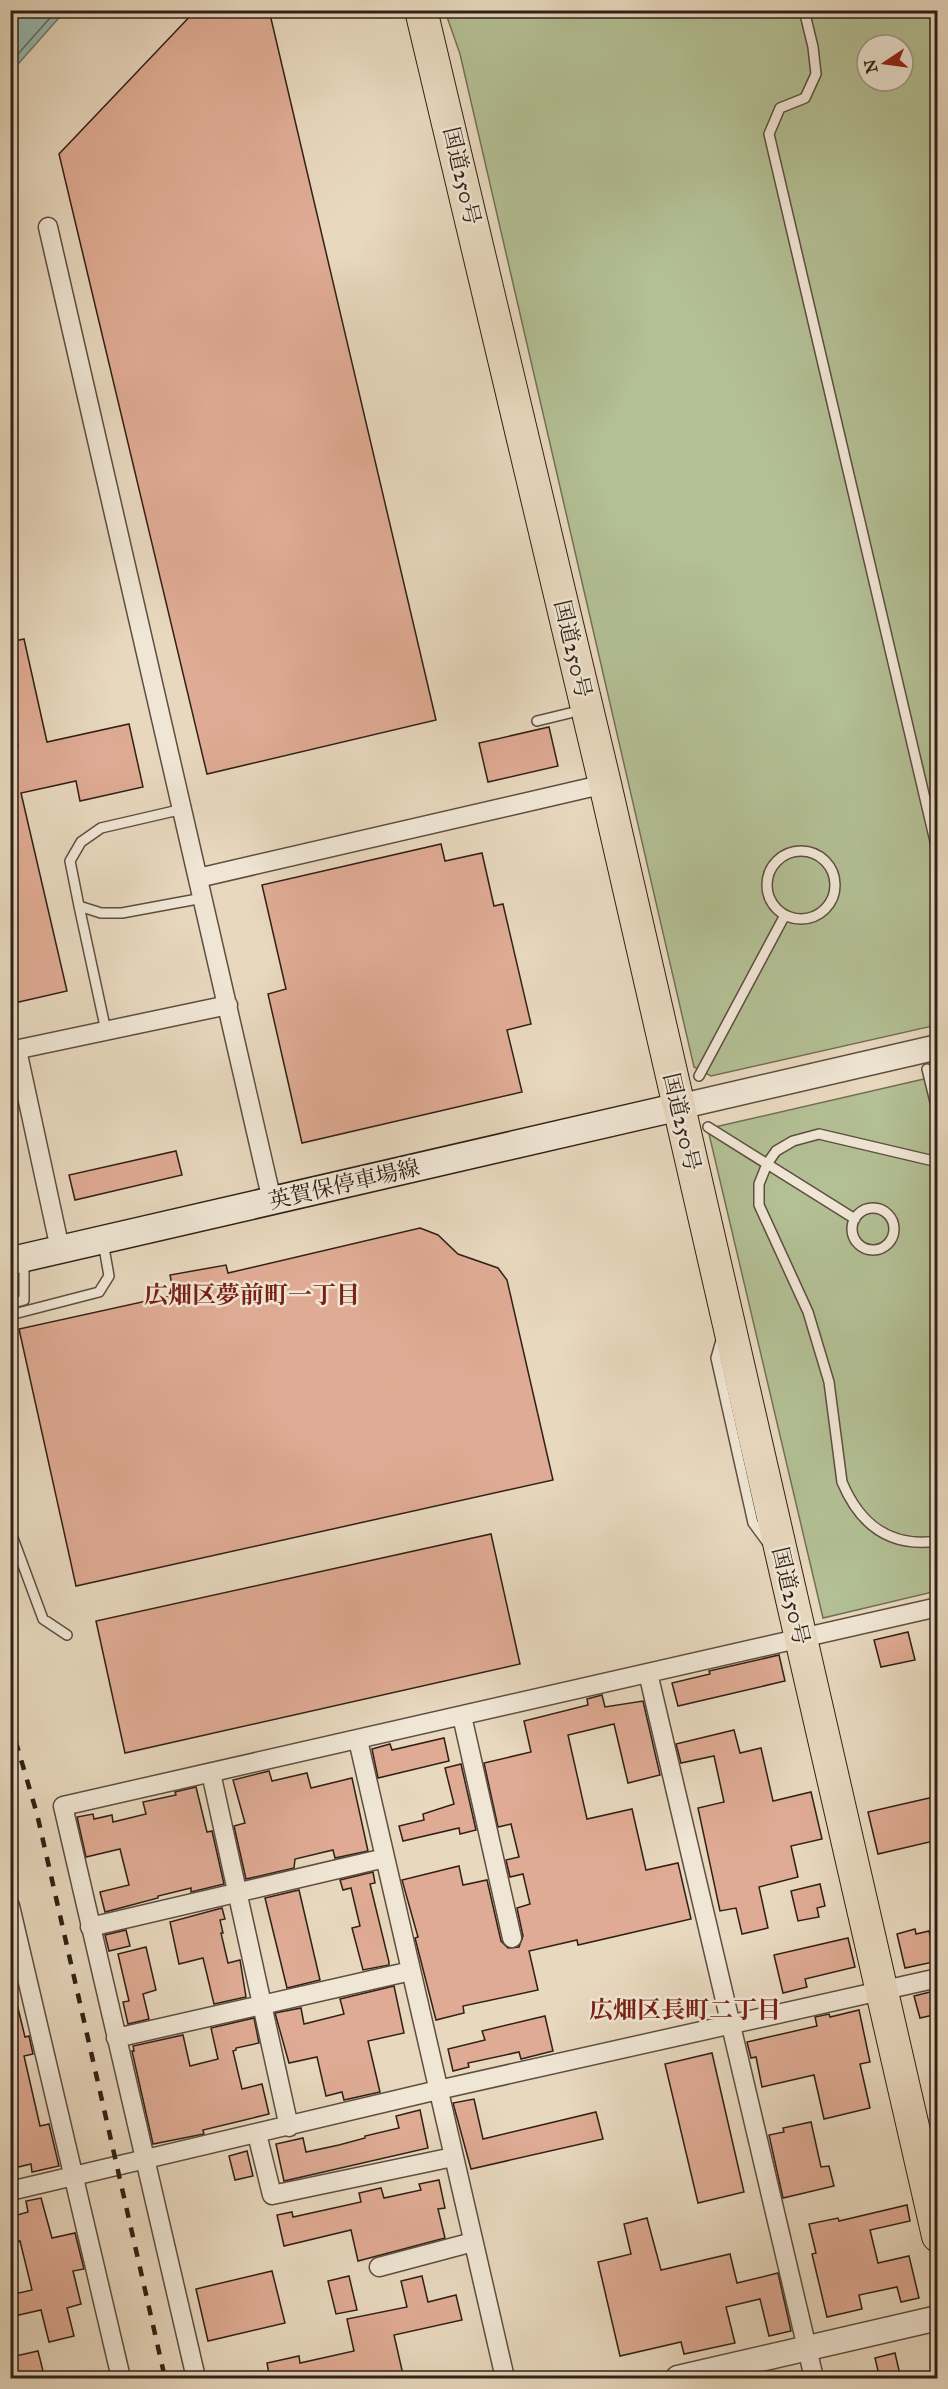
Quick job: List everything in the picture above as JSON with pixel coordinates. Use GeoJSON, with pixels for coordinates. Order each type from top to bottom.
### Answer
{"type":"FeatureCollection","features":[{"type":"Feature","properties":{"kind":"highway","name":"国道250号"},"geometry":{"type":"LineString","coordinates":[[421,10],[605,784],[938,2235]]}},
{"type":"Feature","properties":{"kind":"main road","name":"英賀保停車場線"},"geometry":{"type":"LineString","coordinates":[[17,1259],[678,1107]]}},
{"type":"Feature","properties":{"kind":"street"},"geometry":{"type":"LineString","coordinates":[[48,227],[272,1201]]}},
{"type":"Feature","properties":{"kind":"street"},"geometry":{"type":"LineString","coordinates":[[198,878],[605,784]]}},
{"type":"Feature","properties":{"kind":"street"},"geometry":{"type":"LineString","coordinates":[[60,1249],[14,1050],[228,1005]]}},
{"type":"Feature","properties":{"kind":"street"},"geometry":{"type":"LineString","coordinates":[[678,1107],[932,1058]]}},
{"type":"Feature","properties":{"kind":"street"},"geometry":{"type":"LineString","coordinates":[[196,2379],[63,1806],[938,1607]]}},
{"type":"Feature","properties":{"kind":"street"},"geometry":{"type":"LineString","coordinates":[[648,1673],[813,2379]]}},
{"type":"Feature","properties":{"kind":"street"},"geometry":{"type":"LineString","coordinates":[[462,1716],[512,1938]]}},
{"type":"Feature","properties":{"kind":"street"},"geometry":{"type":"LineString","coordinates":[[358,1740],[505,2379]]}},
{"type":"Feature","properties":{"kind":"street"},"geometry":{"type":"LineString","coordinates":[[211,1773],[289,2127]]}},
{"type":"Feature","properties":{"kind":"street"},"geometry":{"type":"LineString","coordinates":[[90,1927],[385,1858]]}},
{"type":"Feature","properties":{"kind":"street"},"geometry":{"type":"LineString","coordinates":[[10,1906],[121,2379]]}},
{"type":"Feature","properties":{"kind":"street"},"geometry":{"type":"LineString","coordinates":[[116,2038],[411,1971]]}},
{"type":"Feature","properties":{"kind":"street"},"geometry":{"type":"LineString","coordinates":[[10,2191],[438,2090],[938,1978]]}},
{"type":"Feature","properties":{"kind":"street"},"geometry":{"type":"LineString","coordinates":[[257,2134],[272,2195],[453,2157]]}},
{"type":"Feature","properties":{"kind":"street"},"geometry":{"type":"LineString","coordinates":[[379,2267],[473,2242]]}},
{"type":"Feature","properties":{"kind":"street"},"geometry":{"type":"LineString","coordinates":[[678,2379],[938,2318]]}},
{"type":"Feature","properties":{"kind":"lane"},"geometry":{"type":"LineString","coordinates":[[804,10],[813,47],[816,74],[805,98],[780,108],[769,134],[938,854]]}},
{"type":"Feature","properties":{"kind":"lane"},"geometry":{"type":"LineString","coordinates":[[537,721],[570,713]]}},
{"type":"Feature","properties":{"kind":"lane"},"geometry":{"type":"LineString","coordinates":[[106,1031],[70,861],[81,842],[101,828],[183,809]]}},
{"type":"Feature","properties":{"kind":"lane"},"geometry":{"type":"LineString","coordinates":[[804,851],[815,854],[824,860],[835,879],[832,900],[816,916],[795,919],[785,915],[776,908],[767,887],[774,865],[782,857],[792,852],[804,851]]}},
{"type":"Feature","properties":{"kind":"lane"},"geometry":{"type":"LineString","coordinates":[[79,906],[101,913],[122,913],[203,898]]}},
{"type":"Feature","properties":{"kind":"lane"},"geometry":{"type":"LineString","coordinates":[[699,1076],[785,915]]}},
{"type":"Feature","properties":{"kind":"lane"},"geometry":{"type":"LineString","coordinates":[[932,1058],[938,1114]]}},
{"type":"Feature","properties":{"kind":"lane"},"geometry":{"type":"LineString","coordinates":[[708,1127],[855,1219]]}},
{"type":"Feature","properties":{"kind":"lane"},"geometry":{"type":"LineString","coordinates":[[938,1162],[819,1134],[793,1141],[776,1151],[767,1164],[759,1184],[759,1205],[807,1312],[829,1382],[842,1482],[849,1497],[866,1521],[885,1535],[907,1543],[938,1541]]}},
{"type":"Feature","properties":{"kind":"lane"},"geometry":{"type":"LineString","coordinates":[[872,1208],[886,1213],[893,1225],[891,1239],[880,1249],[866,1249],[855,1240],[852,1226],[855,1219],[859,1214],[872,1208]]}},
{"type":"Feature","properties":{"kind":"lane"},"geometry":{"type":"LineString","coordinates":[[10,1315],[99,1292],[108,1276],[102,1240]]}},
{"type":"Feature","properties":{"kind":"lane"},"geometry":{"type":"LineString","coordinates":[[10,1304],[24,1300],[17,1259]]}},
{"type":"Feature","properties":{"kind":"lane"},"geometry":{"type":"LineString","coordinates":[[10,1530],[43,1619],[67,1635]]}},
{"type":"Feature","properties":{"kind":"green space"},"geometry":{"type":"Polygon","coordinates":[[[445,11],[937,11],[937,1025],[711,1076],[694,1067],[460,54],[445,11]]]}},
{"type":"Feature","properties":{"kind":"green space"},"geometry":{"type":"Polygon","coordinates":[[[937,1076],[937,1591],[823,1618],[709,1134],[715,1127],[937,1076]]]}},
{"type":"Feature","properties":{"kind":"water"},"geometry":{"type":"Polygon","coordinates":[[[10,11],[65,11],[11,72],[10,11]]]}},
{"type":"Feature","properties":{"kind":"building"},"geometry":{"type":"Polygon","coordinates":[[[196,10],[269,10],[436,720],[207,774],[59,154],[196,10]]]}},
{"type":"Feature","properties":{"kind":"building"},"geometry":{"type":"Polygon","coordinates":[[[24,639],[47,742],[129,724],[143,787],[80,801],[76,781],[21,793],[67,991],[10,1004],[10,748],[18,746],[10,711],[10,642],[24,639]]]}},
{"type":"Feature","properties":{"kind":"building"},"geometry":{"type":"Polygon","coordinates":[[[549,727],[558,766],[488,782],[479,743],[549,727]]]}},
{"type":"Feature","properties":{"kind":"building"},"geometry":{"type":"Polygon","coordinates":[[[441,844],[445,861],[482,853],[494,906],[503,904],[531,1024],[507,1030],[522,1092],[302,1143],[268,994],[286,989],[262,885],[441,844]]]}},
{"type":"Feature","properties":{"kind":"building"},"geometry":{"type":"Polygon","coordinates":[[[176,1151],[182,1175],[75,1200],[69,1175],[176,1151]]]}},
{"type":"Feature","properties":{"kind":"building"},"geometry":{"type":"Polygon","coordinates":[[[420,1228],[438,1235],[458,1254],[498,1268],[507,1280],[553,1480],[76,1586],[19,1329],[174,1295],[170,1275],[226,1265],[228,1273],[420,1228]]]}},
{"type":"Feature","properties":{"kind":"building"},"geometry":{"type":"Polygon","coordinates":[[[491,1534],[520,1664],[125,1753],[96,1621],[491,1534]]]}},
{"type":"Feature","properties":{"kind":"building"},"geometry":{"type":"Polygon","coordinates":[[[908,1632],[915,1660],[881,1667],[874,1640],[908,1632]]]}},
{"type":"Feature","properties":{"kind":"building"},"geometry":{"type":"Polygon","coordinates":[[[779,1655],[785,1681],[678,1706],[672,1683],[710,1674],[709,1671],[779,1655]]]}},
{"type":"Feature","properties":{"kind":"building"},"geometry":{"type":"Polygon","coordinates":[[[602,1695],[605,1707],[643,1701],[660,1775],[628,1783],[614,1724],[568,1735],[587,1819],[632,1809],[646,1870],[678,1863],[691,1919],[578,1945],[577,1940],[529,1951],[538,1990],[463,2006],[464,2013],[436,2020],[415,1938],[418,1937],[402,1880],[459,1866],[463,1885],[487,1880],[501,1941],[508,1948],[519,1947],[523,1936],[517,1908],[530,1904],[523,1874],[510,1877],[506,1860],[519,1857],[511,1824],[498,1827],[484,1763],[531,1752],[524,1721],[588,1705],[587,1699],[602,1695]]]}},
{"type":"Feature","properties":{"kind":"building"},"geometry":{"type":"Polygon","coordinates":[[[734,1730],[740,1753],[761,1748],[773,1801],[811,1792],[822,1839],[791,1846],[798,1877],[759,1887],[768,1928],[742,1934],[736,1908],[720,1911],[698,1808],[724,1802],[714,1756],[681,1763],[676,1744],[734,1730]]]}},
{"type":"Feature","properties":{"kind":"building"},"geometry":{"type":"Polygon","coordinates":[[[444,1738],[449,1761],[378,1778],[372,1749],[390,1744],[392,1750],[444,1738]]]}},
{"type":"Feature","properties":{"kind":"building"},"geometry":{"type":"Polygon","coordinates":[[[461,1764],[476,1830],[460,1834],[459,1828],[403,1841],[399,1826],[424,1820],[423,1814],[454,1804],[445,1768],[461,1764]]]}},
{"type":"Feature","properties":{"kind":"building"},"geometry":{"type":"Polygon","coordinates":[[[269,1771],[272,1781],[307,1773],[311,1788],[352,1778],[368,1851],[335,1858],[333,1850],[295,1859],[294,1868],[246,1879],[234,1826],[245,1823],[233,1780],[269,1771]]]}},
{"type":"Feature","properties":{"kind":"building"},"geometry":{"type":"Polygon","coordinates":[[[196,1787],[207,1832],[212,1831],[224,1884],[191,1892],[191,1888],[105,1912],[100,1892],[129,1885],[120,1849],[86,1857],[77,1817],[93,1814],[94,1819],[112,1815],[113,1822],[146,1814],[143,1802],[176,1795],[175,1792],[196,1787]]]}},
{"type":"Feature","properties":{"kind":"building"},"geometry":{"type":"Polygon","coordinates":[[[938,1796],[938,1840],[878,1854],[868,1812],[938,1796]]]}},
{"type":"Feature","properties":{"kind":"building"},"geometry":{"type":"Polygon","coordinates":[[[373,1872],[375,1883],[370,1884],[389,1965],[363,1970],[352,1928],[360,1926],[351,1888],[343,1890],[340,1880],[373,1872]]]}},
{"type":"Feature","properties":{"kind":"building"},"geometry":{"type":"Polygon","coordinates":[[[820,1884],[825,1906],[817,1908],[819,1917],[798,1921],[791,1891],[820,1884]]]}},
{"type":"Feature","properties":{"kind":"building"},"geometry":{"type":"Polygon","coordinates":[[[299,1890],[320,1980],[287,1988],[265,1898],[299,1890]]]}},
{"type":"Feature","properties":{"kind":"building"},"geometry":{"type":"Polygon","coordinates":[[[222,1908],[225,1919],[220,1920],[223,1933],[221,1933],[228,1963],[240,1960],[246,1997],[214,2004],[203,1958],[179,1964],[170,1922],[222,1908]]]}},
{"type":"Feature","properties":{"kind":"building"},"geometry":{"type":"Polygon","coordinates":[[[915,1929],[916,1934],[929,1931],[932,1944],[938,1942],[938,1961],[905,1968],[897,1934],[915,1929]]]}},
{"type":"Feature","properties":{"kind":"building"},"geometry":{"type":"Polygon","coordinates":[[[126,1930],[130,1946],[109,1951],[105,1935],[126,1930]]]}},
{"type":"Feature","properties":{"kind":"building"},"geometry":{"type":"Polygon","coordinates":[[[848,1938],[855,1967],[805,1979],[807,1987],[783,1993],[774,1955],[848,1938]]]}},
{"type":"Feature","properties":{"kind":"building"},"geometry":{"type":"Polygon","coordinates":[[[146,1947],[156,1990],[143,1994],[149,2019],[128,2024],[123,2002],[129,2001],[118,1954],[146,1947]]]}},
{"type":"Feature","properties":{"kind":"building"},"geometry":{"type":"Polygon","coordinates":[[[394,1986],[404,2033],[368,2041],[380,2092],[344,2100],[342,2092],[326,2096],[317,2057],[289,2063],[275,2013],[301,2008],[304,2024],[344,2014],[340,1999],[394,1986]]]}},
{"type":"Feature","properties":{"kind":"building"},"geometry":{"type":"Polygon","coordinates":[[[938,1990],[938,2014],[920,2018],[914,1996],[938,1990]]]}},
{"type":"Feature","properties":{"kind":"building"},"geometry":{"type":"Polygon","coordinates":[[[16,2000],[25,2037],[29,2036],[33,2054],[24,2056],[40,2126],[49,2124],[59,2166],[32,2172],[31,2164],[10,2169],[10,2001],[16,2000]]]}},
{"type":"Feature","properties":{"kind":"building"},"geometry":{"type":"Polygon","coordinates":[[[859,2010],[870,2062],[860,2064],[870,2108],[824,2119],[814,2075],[762,2087],[756,2057],[751,2058],[747,2042],[817,2026],[815,2017],[829,2014],[830,2017],[859,2010]]]}},
{"type":"Feature","properties":{"kind":"building"},"geometry":{"type":"Polygon","coordinates":[[[545,2016],[553,2051],[521,2059],[519,2052],[468,2063],[469,2067],[453,2071],[448,2049],[485,2040],[482,2031],[545,2016]]]}},
{"type":"Feature","properties":{"kind":"building"},"geometry":{"type":"Polygon","coordinates":[[[254,2018],[259,2043],[236,2048],[233,2051],[242,2089],[262,2084],[269,2114],[203,2130],[204,2134],[153,2144],[132,2051],[134,2051],[133,2046],[183,2035],[190,2066],[218,2059],[211,2028],[254,2018]]]}},
{"type":"Feature","properties":{"kind":"building"},"geometry":{"type":"Polygon","coordinates":[[[712,2053],[744,2192],[698,2203],[665,2064],[712,2053]]]}},
{"type":"Feature","properties":{"kind":"building"},"geometry":{"type":"Polygon","coordinates":[[[474,2099],[483,2139],[596,2112],[603,2139],[471,2169],[453,2103],[474,2099]]]}},
{"type":"Feature","properties":{"kind":"building"},"geometry":{"type":"Polygon","coordinates":[[[420,2110],[428,2148],[284,2181],[276,2144],[303,2138],[306,2152],[339,2145],[399,2128],[396,2116],[420,2110]]]}},
{"type":"Feature","properties":{"kind":"building"},"geometry":{"type":"Polygon","coordinates":[[[811,2122],[821,2167],[829,2166],[834,2186],[783,2198],[769,2135],[784,2132],[783,2128],[811,2122]]]}},
{"type":"Feature","properties":{"kind":"building"},"geometry":{"type":"Polygon","coordinates":[[[247,2151],[253,2176],[235,2180],[229,2156],[247,2151]]]}},
{"type":"Feature","properties":{"kind":"building"},"geometry":{"type":"Polygon","coordinates":[[[439,2180],[445,2208],[438,2209],[445,2238],[358,2261],[351,2230],[284,2246],[277,2215],[292,2212],[293,2217],[361,2202],[359,2193],[381,2188],[384,2198],[421,2190],[419,2184],[439,2180]]]}},
{"type":"Feature","properties":{"kind":"building"},"geometry":{"type":"Polygon","coordinates":[[[41,2198],[52,2238],[75,2233],[84,2269],[73,2271],[81,2304],[67,2308],[74,2336],[49,2342],[41,2310],[10,2317],[10,2295],[32,2290],[20,2241],[10,2243],[10,2217],[28,2212],[26,2201],[41,2198]]]}},
{"type":"Feature","properties":{"kind":"building"},"geometry":{"type":"Polygon","coordinates":[[[907,2205],[910,2221],[870,2230],[878,2263],[909,2256],[919,2298],[901,2302],[897,2287],[859,2295],[862,2309],[827,2317],[812,2254],[816,2253],[809,2224],[838,2218],[839,2221],[907,2205]]]}},
{"type":"Feature","properties":{"kind":"building"},"geometry":{"type":"Polygon","coordinates":[[[647,2218],[661,2270],[730,2254],[737,2283],[778,2273],[791,2331],[769,2336],[760,2299],[726,2307],[735,2343],[684,2354],[681,2342],[620,2356],[598,2262],[631,2254],[624,2224],[647,2218]]]}},
{"type":"Feature","properties":{"kind":"building"},"geometry":{"type":"Polygon","coordinates":[[[272,2271],[285,2323],[208,2341],[196,2289],[272,2271]]]}},
{"type":"Feature","properties":{"kind":"building"},"geometry":{"type":"Polygon","coordinates":[[[349,2276],[357,2310],[336,2314],[328,2281],[349,2276]]]}},
{"type":"Feature","properties":{"kind":"building"},"geometry":{"type":"Polygon","coordinates":[[[422,2276],[428,2302],[456,2295],[462,2320],[394,2335],[404,2379],[270,2379],[267,2363],[299,2356],[300,2363],[354,2351],[347,2319],[407,2307],[401,2281],[422,2276]]]}},
{"type":"Feature","properties":{"kind":"building"},"geometry":{"type":"Polygon","coordinates":[[[38,2351],[45,2379],[16,2379],[11,2357],[38,2351]]]}},
{"type":"Feature","properties":{"kind":"building"},"geometry":{"type":"Polygon","coordinates":[[[895,2353],[901,2379],[880,2379],[875,2358],[895,2353]]]}},
{"type":"Feature","properties":{"kind":"railway"},"geometry":{"type":"LineString","coordinates":[[10,1722],[37,1814],[165,2378]]}},
{"type":"Feature","properties":{"kind":"district","name":"広畑区夢前町一丁目"},"geometry":{"type":"Point","coordinates":[252,1295]}},
{"type":"Feature","properties":{"kind":"district","name":"広畑区長町二丁目"},"geometry":{"type":"Point","coordinates":[685,2010]}}]}
